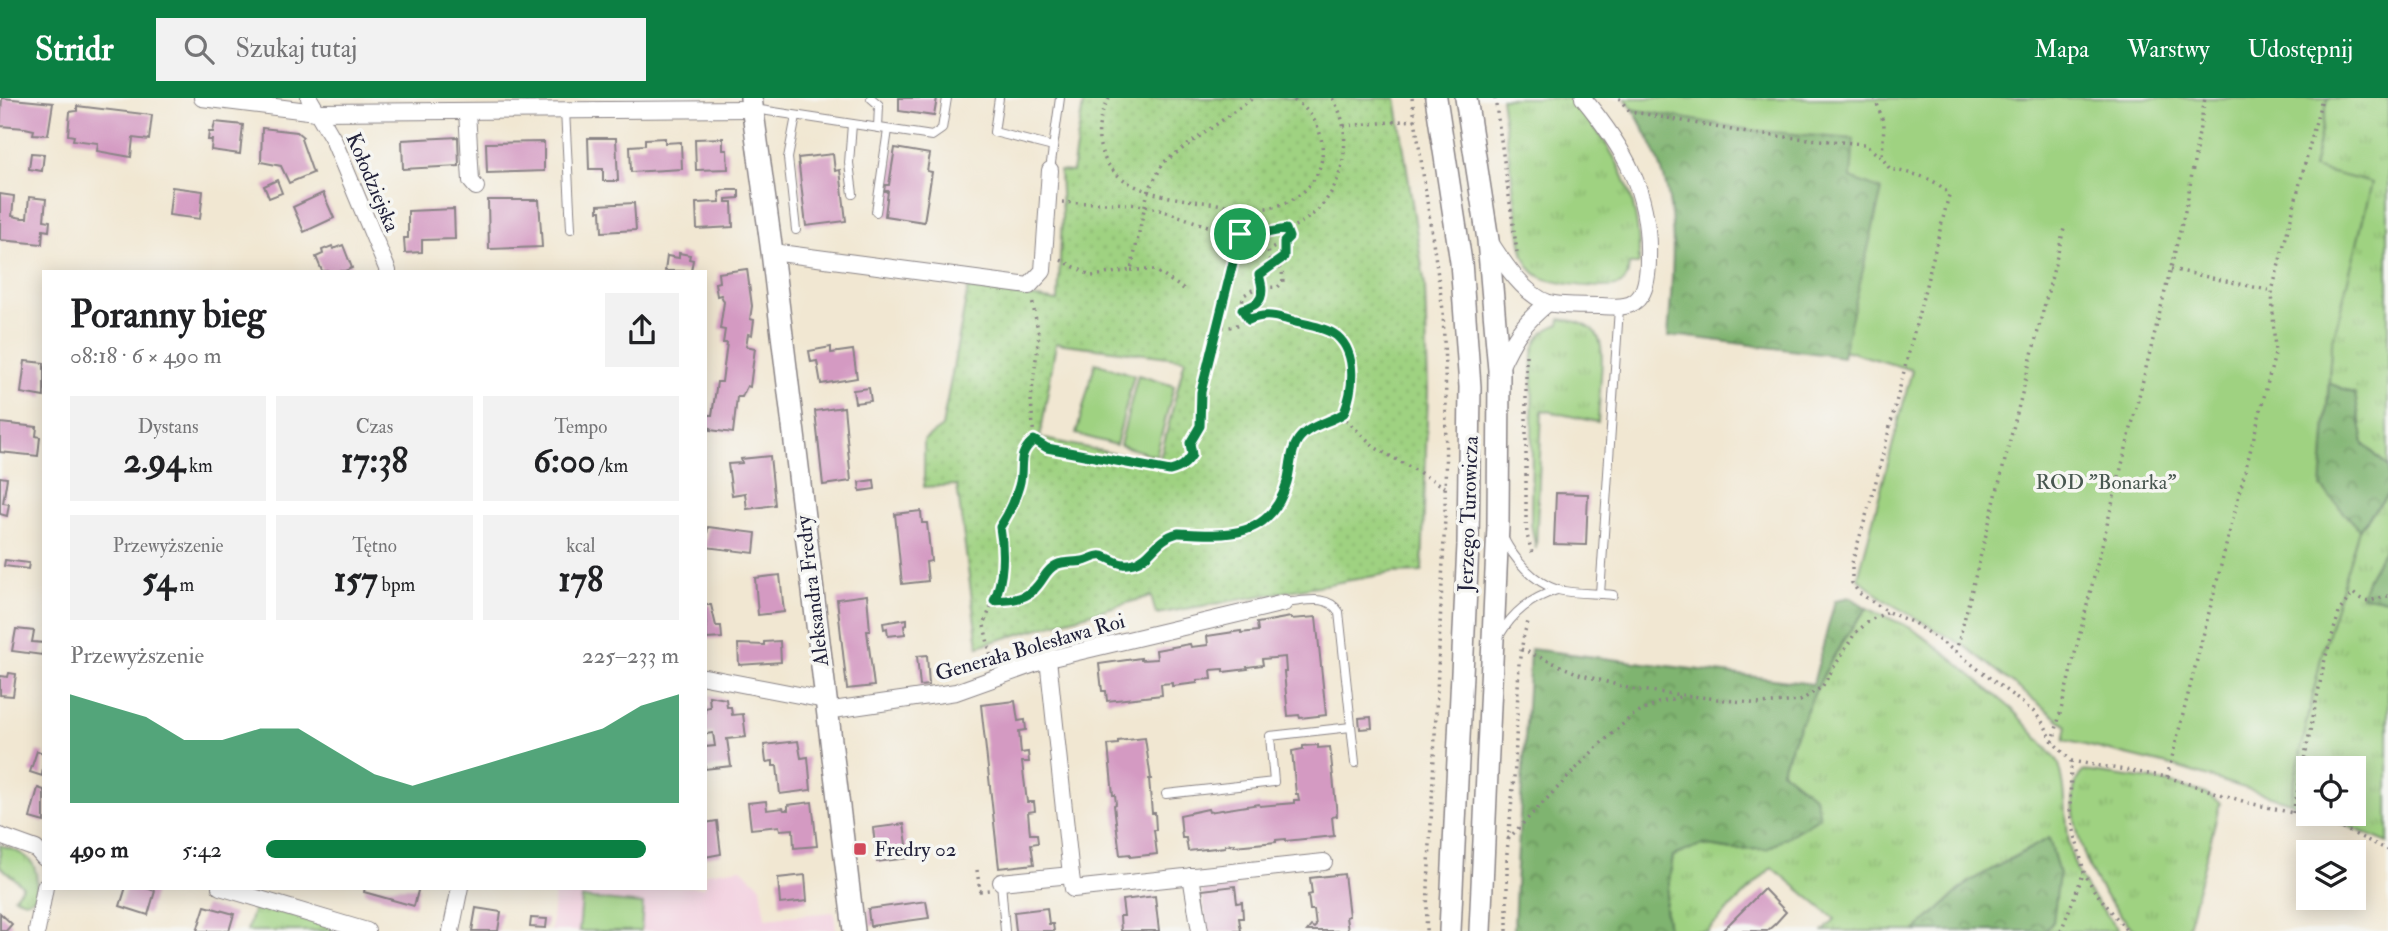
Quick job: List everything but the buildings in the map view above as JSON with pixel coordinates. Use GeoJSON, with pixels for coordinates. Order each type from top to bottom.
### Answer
{"type":"FeatureCollection","features":[{"type":"Feature","properties":{"kind":"main road","name":"Jerzego Turowicza"},"geometry":{"type":"LineString","coordinates":[[1436,98],[1461,262],[1470,387],[1468,545],[1450,931]]}},
{"type":"Feature","properties":{"kind":"main road","name":"Jerzego Turowicza"},"geometry":{"type":"LineString","coordinates":[[1466,98],[1488,240],[1499,370],[1497,526],[1480,931]]}},
{"type":"Feature","properties":{"kind":"main road","name":"Aleksandra Fredry"},"geometry":{"type":"LineString","coordinates":[[752,104],[853,931]]}},
{"type":"Feature","properties":{"kind":"street"},"geometry":{"type":"LineString","coordinates":[[202,98],[467,111],[752,104]]}},
{"type":"Feature","properties":{"kind":"street"},"geometry":{"type":"LineString","coordinates":[[1488,240],[1508,270],[1548,303],[1619,308],[1637,300],[1645,285],[1648,264],[1647,227],[1639,189],[1627,158],[1608,128],[1583,98]]}},
{"type":"Feature","properties":{"kind":"street","name":"Kołodziejska"},"geometry":{"type":"LineString","coordinates":[[313,105],[333,139],[388,270]]}},
{"type":"Feature","properties":{"kind":"street"},"geometry":{"type":"LineString","coordinates":[[467,111],[471,185]]}},
{"type":"Feature","properties":{"kind":"street"},"geometry":{"type":"LineString","coordinates":[[772,251],[1029,286],[1043,271],[1051,170]]}},
{"type":"Feature","properties":{"kind":"street"},"geometry":{"type":"LineString","coordinates":[[1499,370],[1512,340],[1523,325],[1548,303]]}},
{"type":"Feature","properties":{"kind":"street","name":"Generała Bolesława Roi"},"geometry":{"type":"LineString","coordinates":[[707,677],[825,705],[956,692],[1048,659],[1284,603]]}},
{"type":"Feature","properties":{"kind":"street"},"geometry":{"type":"LineString","coordinates":[[1048,659],[1073,889],[1324,862]]}},
{"type":"Feature","properties":{"kind":"street"},"geometry":{"type":"LineString","coordinates":[[0,836],[23,843],[42,854]]}},
{"type":"Feature","properties":{"kind":"street"},"geometry":{"type":"LineString","coordinates":[[994,886],[1071,876]]}},
{"type":"Feature","properties":{"kind":"street"},"geometry":{"type":"LineString","coordinates":[[1191,876],[1199,931]]}},
{"type":"Feature","properties":{"kind":"street"},"geometry":{"type":"LineString","coordinates":[[37,931],[45,890]]}},
{"type":"Feature","properties":{"kind":"street"},"geometry":{"type":"LineString","coordinates":[[230,890],[367,931]]}},
{"type":"Feature","properties":{"kind":"street"},"geometry":{"type":"LineString","coordinates":[[451,931],[459,890]]}},
{"type":"Feature","properties":{"kind":"lane"},"geometry":{"type":"LineString","coordinates":[[871,98],[879,105],[883,129],[876,212]]}},
{"type":"Feature","properties":{"kind":"lane"},"geometry":{"type":"LineString","coordinates":[[752,104],[796,116],[932,136],[943,129],[947,98]]}},
{"type":"Feature","properties":{"kind":"lane"},"geometry":{"type":"LineString","coordinates":[[999,98],[994,132],[1053,147]]}},
{"type":"Feature","properties":{"kind":"lane"},"geometry":{"type":"LineString","coordinates":[[1051,170],[1060,98]]}},
{"type":"Feature","properties":{"kind":"lane"},"geometry":{"type":"LineString","coordinates":[[565,110],[571,229]]}},
{"type":"Feature","properties":{"kind":"lane"},"geometry":{"type":"LineString","coordinates":[[796,116],[788,159],[796,230]]}},
{"type":"Feature","properties":{"kind":"lane"},"geometry":{"type":"LineString","coordinates":[[852,124],[849,163],[853,194]]}},
{"type":"Feature","properties":{"kind":"lane"},"geometry":{"type":"LineString","coordinates":[[1600,594],[1619,308]]}},
{"type":"Feature","properties":{"kind":"lane"},"geometry":{"type":"LineString","coordinates":[[1497,526],[1517,560],[1542,582],[1558,590],[1613,595]]}},
{"type":"Feature","properties":{"kind":"lane"},"geometry":{"type":"LineString","coordinates":[[1492,648],[1503,629],[1528,602],[1558,590]]}},
{"type":"Feature","properties":{"kind":"lane"},"geometry":{"type":"LineString","coordinates":[[1284,603],[1326,600],[1339,612],[1355,763]]}},
{"type":"Feature","properties":{"kind":"lane"},"geometry":{"type":"LineString","coordinates":[[1166,794],[1274,782],[1270,736],[1351,727]]}},
{"type":"Feature","properties":{"kind":"lane"},"geometry":{"type":"LineString","coordinates":[[994,886],[1005,931]]}},
{"type":"Feature","properties":{"kind":"path"},"geometry":{"type":"LineString","coordinates":[[1108,98],[1100,112],[1097,128],[1099,147],[1107,163],[1120,177],[1148,191],[1173,198],[1265,208],[1302,195],[1321,166],[1321,134],[1312,115],[1299,102],[1290,98]]}},
{"type":"Feature","properties":{"kind":"path"},"geometry":{"type":"LineString","coordinates":[[1131,270],[1148,191],[1164,162],[1253,98]]}},
{"type":"Feature","properties":{"kind":"path"},"geometry":{"type":"LineString","coordinates":[[1057,202],[1146,206],[1240,234],[1261,234],[1286,229],[1307,221],[1325,204],[1336,185],[1345,146],[1344,126],[1332,98]]}},
{"type":"Feature","properties":{"kind":"path"},"geometry":{"type":"LineString","coordinates":[[1412,98],[1443,310],[1446,400],[1445,487],[1426,931]]}},
{"type":"Feature","properties":{"kind":"path"},"geometry":{"type":"LineString","coordinates":[[1495,98],[1520,261]]}},
{"type":"Feature","properties":{"kind":"path"},"geometry":{"type":"LineString","coordinates":[[1619,98],[1629,111],[1753,134],[1864,144],[1882,158],[1890,169],[1924,177],[1942,185],[1949,195],[1874,489],[1852,563],[1852,583],[1859,593],[1888,612],[1914,623],[2034,712],[2053,742],[2071,761],[2167,777],[2346,830],[2388,849]]}},
{"type":"Feature","properties":{"kind":"path"},"geometry":{"type":"LineString","coordinates":[[1875,98],[1884,124],[1882,158]]}},
{"type":"Feature","properties":{"kind":"path"},"geometry":{"type":"LineString","coordinates":[[2053,742],[2187,203],[2205,98]]}},
{"type":"Feature","properties":{"kind":"path"},"geometry":{"type":"LineString","coordinates":[[2167,777],[2276,354],[2272,291],[2322,98]]}},
{"type":"Feature","properties":{"kind":"path"},"geometry":{"type":"LineString","coordinates":[[1344,126],[1416,120]]}},
{"type":"Feature","properties":{"kind":"path"},"geometry":{"type":"LineString","coordinates":[[1956,652],[2065,225]]}},
{"type":"Feature","properties":{"kind":"path"},"geometry":{"type":"LineString","coordinates":[[1249,320],[1242,309],[1244,295],[1249,290],[1278,287],[1283,282],[1282,269],[1267,256],[1269,250],[1289,237],[1286,229]]}},
{"type":"Feature","properties":{"kind":"path"},"geometry":{"type":"LineString","coordinates":[[1034,440],[1047,448],[1155,469],[1179,469],[1192,455],[1190,443],[1200,426],[1201,392],[1240,234]]}},
{"type":"Feature","properties":{"kind":"path"},"geometry":{"type":"LineString","coordinates":[[1242,309],[1258,304],[1262,298],[1263,288],[1259,275],[1284,257],[1284,242]]}},
{"type":"Feature","properties":{"kind":"path"},"geometry":{"type":"LineString","coordinates":[[1054,256],[1092,276],[1131,270],[1154,270],[1184,289]]}},
{"type":"Feature","properties":{"kind":"path"},"geometry":{"type":"LineString","coordinates":[[2171,268],[2272,291]]}},
{"type":"Feature","properties":{"kind":"path"},"geometry":{"type":"LineString","coordinates":[[1029,286],[1039,335],[1031,399],[1034,440]]}},
{"type":"Feature","properties":{"kind":"path"},"geometry":{"type":"LineString","coordinates":[[994,601],[1025,597],[1050,569],[1063,562],[1085,561],[1097,555],[1125,565],[1144,559],[1162,539],[1169,536],[1178,533],[1233,535],[1256,526],[1273,512],[1283,496],[1293,450],[1299,439],[1319,424],[1341,415],[1346,410],[1352,381],[1348,357],[1339,337],[1277,316],[1265,315],[1230,329],[1218,326]]}},
{"type":"Feature","properties":{"kind":"path"},"geometry":{"type":"LineString","coordinates":[[1526,352],[1526,518],[1533,557],[1531,563]]}},
{"type":"Feature","properties":{"kind":"path"},"geometry":{"type":"LineString","coordinates":[[1341,415],[1376,448],[1445,487]]}},
{"type":"Feature","properties":{"kind":"path"},"geometry":{"type":"LineString","coordinates":[[996,678],[984,625],[1001,579],[1003,545],[1000,527],[1019,485],[1025,448],[1034,440]]}},
{"type":"Feature","properties":{"kind":"path"},"geometry":{"type":"LineString","coordinates":[[2293,813],[2325,659],[2340,610],[2353,593],[2361,600],[2372,601],[2388,596]]}},
{"type":"Feature","properties":{"kind":"path"},"geometry":{"type":"LineString","coordinates":[[1507,931],[1508,838],[1521,649],[1530,619],[1529,612]]}},
{"type":"Feature","properties":{"kind":"path"},"geometry":{"type":"LineString","coordinates":[[1521,649],[1579,674],[1630,689],[1760,704],[1800,701],[1822,687],[1855,633],[1872,618],[1888,612]]}},
{"type":"Feature","properties":{"kind":"path"},"geometry":{"type":"LineString","coordinates":[[1508,838],[1596,748],[1632,716],[1658,703],[1685,695]]}},
{"type":"Feature","properties":{"kind":"path"},"geometry":{"type":"LineString","coordinates":[[2071,761],[2070,814],[2084,872],[2094,890],[2127,931]]}},
{"type":"Feature","properties":{"kind":"path"},"geometry":{"type":"LineString","coordinates":[[977,870],[980,891],[994,886]]}},
{"type":"Feature","properties":{"kind":"path"},"geometry":{"type":"LineString","coordinates":[[2061,931],[2084,872]]}},
{"type":"Feature","properties":{"kind":"shaded area"},"geometry":{"type":"Polygon","coordinates":[[[741,868],[761,886],[765,918],[834,912],[836,931],[551,931],[555,890],[707,890],[707,873],[741,868]]]}},
{"type":"Feature","properties":{"kind":"green space"},"geometry":{"type":"Polygon","coordinates":[[[1084,98],[1396,98],[1425,286],[1428,390],[1422,572],[1392,573],[1156,614],[1151,596],[978,646],[957,485],[924,487],[924,440],[942,427],[968,288],[1058,301],[1062,216],[1060,171],[1072,172],[1084,98]],[[1056,343],[1040,438],[1159,463],[1185,359],[1056,343]]]}},
{"type":"Feature","properties":{"kind":"green space"},"geometry":{"type":"Polygon","coordinates":[[[1501,98],[1571,98],[1601,136],[1623,174],[1636,216],[1639,264],[1629,264],[1626,278],[1621,284],[1594,287],[1556,282],[1539,276],[1529,265],[1521,243],[1501,98]]]}},
{"type":"Feature","properties":{"kind":"green space","name":"ROD \"Bonarka\""},"geometry":{"type":"Polygon","coordinates":[[[1625,98],[2328,98],[2313,168],[2372,183],[2331,348],[2321,487],[2359,529],[2321,657],[2300,756],[2296,756],[2296,774],[2290,802],[2176,767],[2064,740],[2067,726],[1966,647],[1886,601],[1858,578],[1912,370],[1844,350],[1882,190],[1851,178],[1854,139],[1751,130],[1633,109],[1625,98]]]}},
{"type":"Feature","properties":{"kind":"green space"},"geometry":{"type":"Polygon","coordinates":[[[2328,98],[2388,98],[2388,467],[2364,444],[2355,394],[2329,383],[2331,348],[2313,168],[2328,98]]]}},
{"type":"Feature","properties":{"kind":"green space"},"geometry":{"type":"Polygon","coordinates":[[[1633,109],[1751,130],[1854,139],[1882,190],[1843,357],[1681,336],[1668,337],[1673,249],[1670,205],[1659,162],[1633,109]]]}},
{"type":"Feature","properties":{"kind":"green space"},"geometry":{"type":"Polygon","coordinates":[[[1560,319],[1584,324],[1592,329],[1600,343],[1602,363],[1598,422],[1542,410],[1536,549],[1531,524],[1533,354],[1542,335],[1559,324],[1560,319]]]}},
{"type":"Feature","properties":{"kind":"green space"},"geometry":{"type":"Polygon","coordinates":[[[1095,363],[1134,375],[1116,445],[1076,434],[1095,363]]]}},
{"type":"Feature","properties":{"kind":"green space"},"geometry":{"type":"Polygon","coordinates":[[[1138,375],[1174,386],[1156,456],[1120,445],[1138,375]]]}},
{"type":"Feature","properties":{"kind":"green space"},"geometry":{"type":"Polygon","coordinates":[[[2329,383],[2355,394],[2364,444],[2388,467],[2388,494],[2359,529],[2321,487],[2329,383]]]}},
{"type":"Feature","properties":{"kind":"green space"},"geometry":{"type":"Polygon","coordinates":[[[2388,494],[2388,542],[2368,578],[2363,596],[2388,599],[2388,843],[2348,826],[2366,826],[2366,756],[2300,756],[2321,657],[2359,529],[2388,494]]]}},
{"type":"Feature","properties":{"kind":"green space"},"geometry":{"type":"Polygon","coordinates":[[[2388,542],[2388,599],[2362,596],[2368,578],[2388,542]]]}},
{"type":"Feature","properties":{"kind":"green space"},"geometry":{"type":"Polygon","coordinates":[[[1850,597],[1867,608],[1829,665],[1781,770],[1815,797],[1820,817],[1767,849],[1733,850],[1701,845],[1673,856],[1665,907],[1668,931],[1514,931],[1530,649],[1813,684],[1835,600],[1850,597]]]}},
{"type":"Feature","properties":{"kind":"green space"},"geometry":{"type":"Polygon","coordinates":[[[1867,608],[1913,629],[1946,654],[2012,709],[2058,761],[2064,787],[2069,842],[2076,868],[2090,893],[2119,931],[2045,931],[2053,922],[1970,881],[1915,931],[1824,931],[1835,919],[1772,867],[1707,931],[1668,931],[1665,907],[1673,856],[1701,845],[1733,850],[1814,797],[1781,770],[1829,665],[1867,608]]]}},
{"type":"Feature","properties":{"kind":"green space"},"geometry":{"type":"Polygon","coordinates":[[[2084,771],[2166,782],[2204,793],[2220,803],[2187,931],[2134,931],[2099,886],[2084,855],[2076,824],[2074,793],[2077,780],[2084,771]]]}},
{"type":"Feature","properties":{"kind":"green space"},"geometry":{"type":"Polygon","coordinates":[[[2296,774],[2296,804],[2290,802],[2296,774]]]}},
{"type":"Feature","properties":{"kind":"green space"},"geometry":{"type":"Polygon","coordinates":[[[2049,838],[2059,874],[2053,922],[2045,931],[1915,931],[1970,881],[2049,838]]]}},
{"type":"Feature","properties":{"kind":"green space"},"geometry":{"type":"Polygon","coordinates":[[[0,845],[20,853],[32,862],[37,877],[35,898],[25,901],[14,897],[23,886],[0,866],[0,845]]]}},
{"type":"Feature","properties":{"kind":"green space"},"geometry":{"type":"Polygon","coordinates":[[[582,898],[643,904],[641,931],[579,931],[582,898]]]}},
{"type":"Feature","properties":{"kind":"green space"},"geometry":{"type":"Polygon","coordinates":[[[255,904],[348,931],[247,931],[255,904]]]}},
{"type":"Feature","properties":{"kind":"place","name":"Fredry 02"},"geometry":{"type":"Point","coordinates":[860,849]}},
{"type":"Feature","properties":{"kind":"route"},"geometry":{"type":"LineString","coordinates":[[1286,229],[1289,237],[1284,242],[1284,257],[1259,275],[1263,288],[1262,298],[1258,304],[1242,309],[1249,320],[1257,316],[1277,316],[1331,332],[1339,337],[1348,357],[1352,381],[1344,413],[1308,430],[1299,439],[1293,450],[1283,496],[1273,512],[1256,526],[1233,535],[1178,533],[1162,539],[1144,559],[1125,565],[1097,555],[1085,561],[1063,562],[1050,569],[1038,586],[1025,597],[994,601],[1001,579],[1003,545],[1000,527],[1019,485],[1025,448],[1034,440],[1047,448],[1155,469],[1170,471],[1187,463],[1192,455],[1190,443],[1200,426],[1201,392],[1240,234],[1261,234],[1286,229]]}}]}
